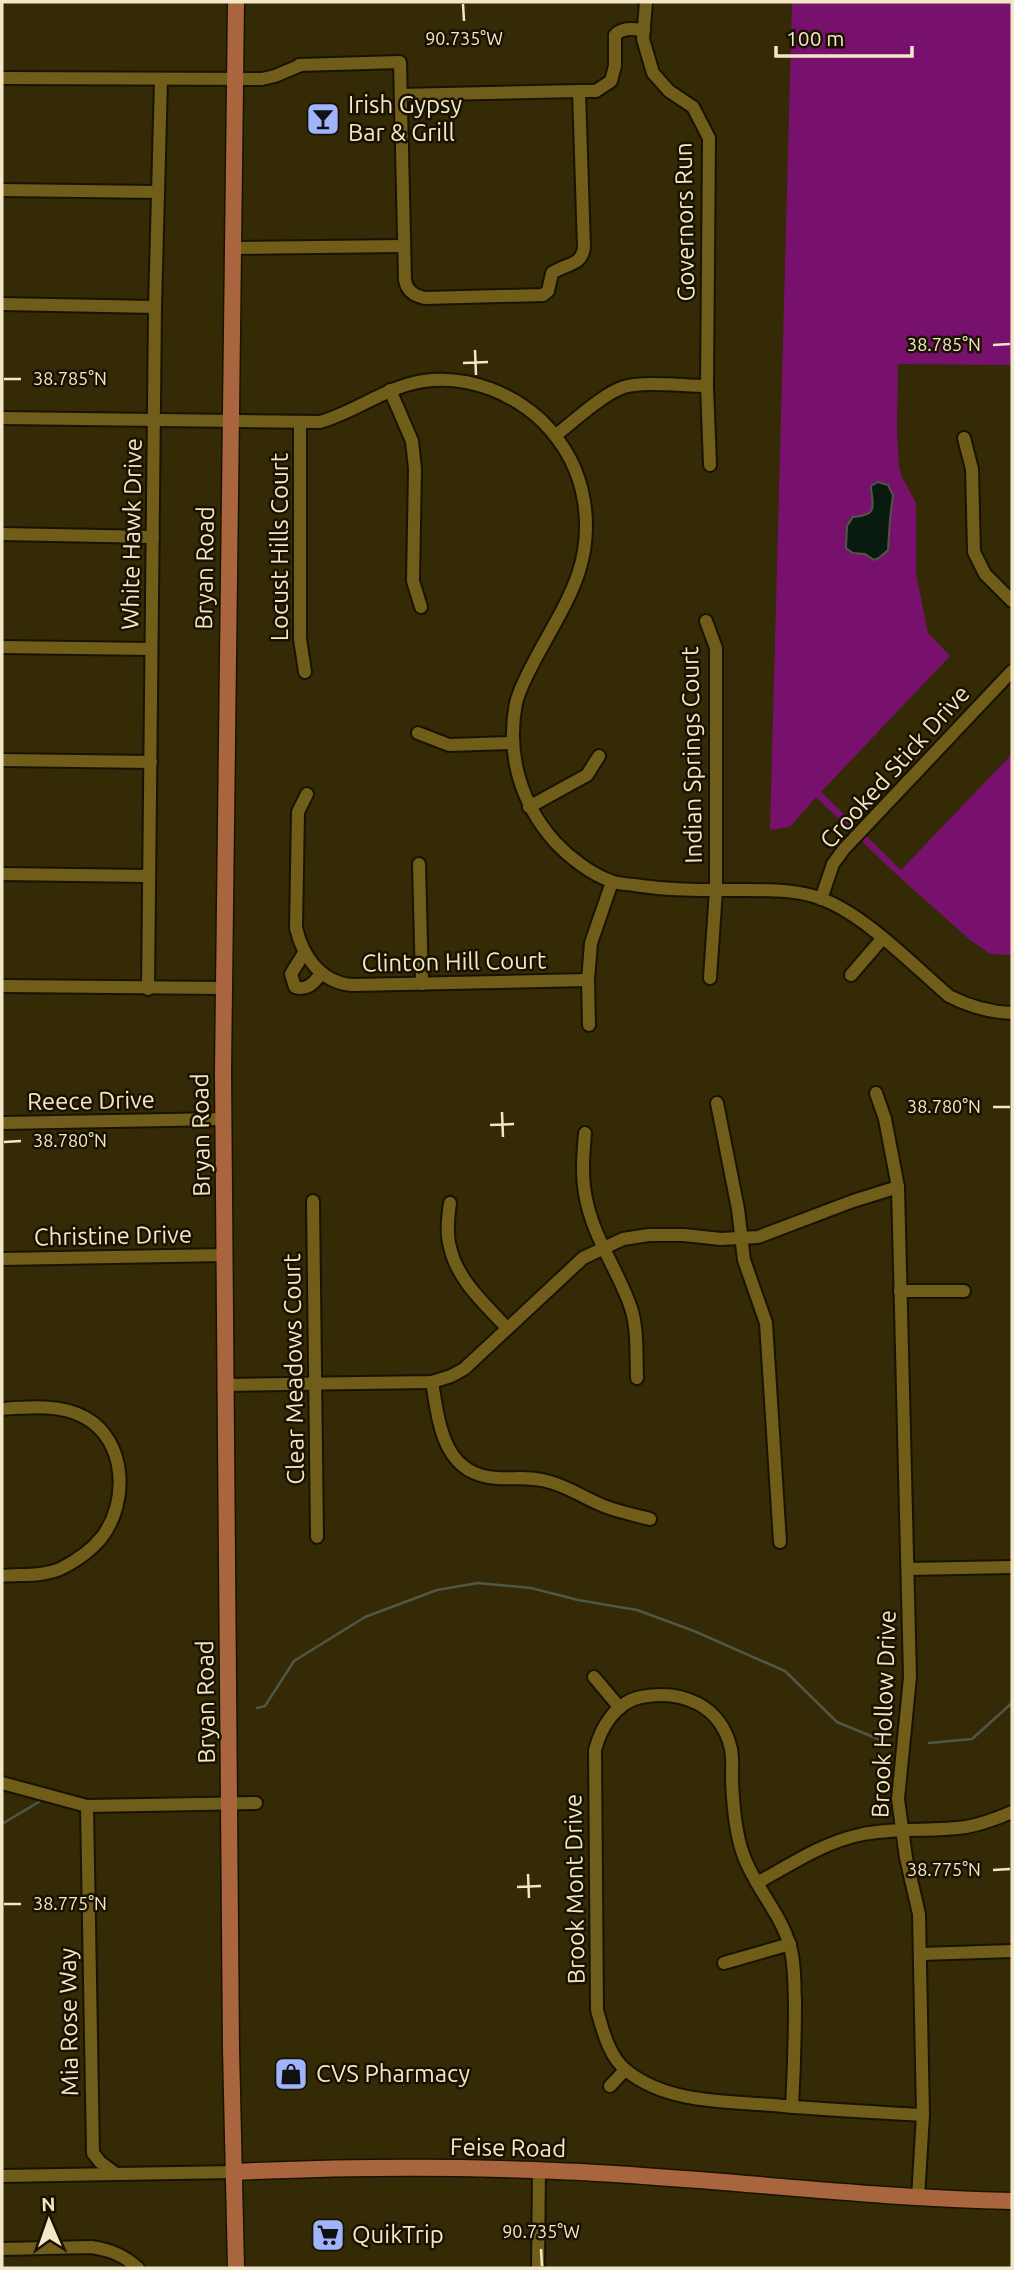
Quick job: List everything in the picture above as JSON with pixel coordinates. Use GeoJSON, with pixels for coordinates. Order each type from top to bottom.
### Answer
{"type":"FeatureCollection","features":[{"type":"Feature","properties":{"kind":"main road","name":"Bryan Road"},"geometry":{"type":"LineString","coordinates":[[236,2],[223,988],[236,2268]]}},
{"type":"Feature","properties":{"kind":"main road","name":"Feise Road"},"geometry":{"type":"LineString","coordinates":[[234,2172],[357,2168],[539,2170],[918,2199],[1012,2201]]}},
{"type":"Feature","properties":{"kind":"street","name":"Governors Run"},"geometry":{"type":"LineString","coordinates":[[646,2],[644,30],[647,56],[653,74],[669,91],[693,107],[709,138],[707,386],[710,465]]}},
{"type":"Feature","properties":{"kind":"street"},"geometry":{"type":"LineString","coordinates":[[401,95],[596,91],[611,81],[615,66],[615,35],[619,31],[630,29],[644,30]]}},
{"type":"Feature","properties":{"kind":"street"},"geometry":{"type":"LineString","coordinates":[[2,78],[261,79],[273,77],[300,65],[400,55],[406,286],[420,297],[543,295],[548,291],[552,273],[582,258],[579,91]]}},
{"type":"Feature","properties":{"kind":"street","name":"White Hawk Drive"},"geometry":{"type":"LineString","coordinates":[[148,989],[155,307],[161,80]]}},
{"type":"Feature","properties":{"kind":"street"},"geometry":{"type":"LineString","coordinates":[[2,190],[158,192]]}},
{"type":"Feature","properties":{"kind":"street"},"geometry":{"type":"LineString","coordinates":[[232,248],[404,246]]}},
{"type":"Feature","properties":{"kind":"street"},"geometry":{"type":"LineString","coordinates":[[2,304],[155,307]]}},
{"type":"Feature","properties":{"kind":"street"},"geometry":{"type":"LineString","coordinates":[[2,418],[320,422],[339,417],[390,390],[433,380],[471,383],[503,393],[527,407],[556,435],[580,479],[587,521],[587,541],[575,586],[520,692],[516,705],[513,743],[517,775],[529,807],[542,826],[563,850],[612,882],[655,888],[776,890],[821,899],[852,913],[949,996],[968,1006],[990,1012],[1012,1013]]}},
{"type":"Feature","properties":{"kind":"street"},"geometry":{"type":"LineString","coordinates":[[556,435],[623,387],[707,386]]}},
{"type":"Feature","properties":{"kind":"street"},"geometry":{"type":"LineString","coordinates":[[390,390],[412,441],[415,469],[413,581],[421,607]]}},
{"type":"Feature","properties":{"kind":"street","name":"Locust Hills Court"},"geometry":{"type":"LineString","coordinates":[[300,422],[300,639],[305,672]]}},
{"type":"Feature","properties":{"kind":"street"},"geometry":{"type":"LineString","coordinates":[[964,438],[972,469],[974,552],[985,575],[1012,601]]}},
{"type":"Feature","properties":{"kind":"street"},"geometry":{"type":"LineString","coordinates":[[2,534],[153,537]]}},
{"type":"Feature","properties":{"kind":"street","name":"Indian Springs Court"},"geometry":{"type":"LineString","coordinates":[[706,621],[716,648],[716,890],[710,978]]}},
{"type":"Feature","properties":{"kind":"street"},"geometry":{"type":"LineString","coordinates":[[2,648],[151,649]]}},
{"type":"Feature","properties":{"kind":"street","name":"Crooked Stick Drive"},"geometry":{"type":"LineString","coordinates":[[821,899],[833,864],[844,849],[1012,671]]}},
{"type":"Feature","properties":{"kind":"street"},"geometry":{"type":"LineString","coordinates":[[418,733],[449,745],[513,743]]}},
{"type":"Feature","properties":{"kind":"street"},"geometry":{"type":"LineString","coordinates":[[529,807],[587,775],[599,756]]}},
{"type":"Feature","properties":{"kind":"street"},"geometry":{"type":"LineString","coordinates":[[2,760],[151,762]]}},
{"type":"Feature","properties":{"kind":"street"},"geometry":{"type":"LineString","coordinates":[[307,794],[298,812],[296,908],[296,928],[304,953],[291,974],[295,987],[301,988],[311,986],[323,973]]}},
{"type":"Feature","properties":{"kind":"street"},"geometry":{"type":"LineString","coordinates":[[419,864],[422,984]]}},
{"type":"Feature","properties":{"kind":"street"},"geometry":{"type":"LineString","coordinates":[[2,874],[148,876]]}},
{"type":"Feature","properties":{"kind":"street"},"geometry":{"type":"LineString","coordinates":[[589,1025],[591,943],[612,882]]}},
{"type":"Feature","properties":{"kind":"street"},"geometry":{"type":"LineString","coordinates":[[851,975],[882,939]]}},
{"type":"Feature","properties":{"kind":"street","name":"Clinton Hill Court"},"geometry":{"type":"LineString","coordinates":[[304,953],[327,977],[345,984],[588,980]]}},
{"type":"Feature","properties":{"kind":"street"},"geometry":{"type":"LineString","coordinates":[[2,986],[223,988]]}},
{"type":"Feature","properties":{"kind":"street","name":"Brook Hollow Drive"},"geometry":{"type":"LineString","coordinates":[[876,1093],[885,1119],[898,1187],[910,1677],[898,1799],[905,1858],[919,1914],[923,2115],[918,2199]]}},
{"type":"Feature","properties":{"kind":"street"},"geometry":{"type":"LineString","coordinates":[[717,1103],[738,1209],[744,1260],[766,1323],[780,1542]]}},
{"type":"Feature","properties":{"kind":"street","name":"Reece Drive"},"geometry":{"type":"LineString","coordinates":[[2,1124],[223,1119]]}},
{"type":"Feature","properties":{"kind":"street"},"geometry":{"type":"LineString","coordinates":[[585,1133],[583,1178],[587,1203],[631,1307],[635,1322],[637,1378]]}},
{"type":"Feature","properties":{"kind":"street"},"geometry":{"type":"LineString","coordinates":[[226,1385],[432,1382],[451,1377],[485,1351],[583,1258],[604,1247],[623,1239],[649,1236],[741,1239],[773,1233],[853,1201],[898,1187]]}},
{"type":"Feature","properties":{"kind":"street","name":"Clear Meadows Court"},"geometry":{"type":"LineString","coordinates":[[313,1201],[317,1536]]}},
{"type":"Feature","properties":{"kind":"street"},"geometry":{"type":"LineString","coordinates":[[450,1203],[449,1247],[458,1270],[507,1328]]}},
{"type":"Feature","properties":{"kind":"street","name":"Christine Drive"},"geometry":{"type":"LineString","coordinates":[[2,1259],[225,1255]]}},
{"type":"Feature","properties":{"kind":"street"},"geometry":{"type":"LineString","coordinates":[[900,1291],[964,1291]]}},
{"type":"Feature","properties":{"kind":"street"},"geometry":{"type":"LineString","coordinates":[[432,1382],[441,1432],[447,1448],[467,1468],[495,1478],[548,1481],[605,1507],[650,1519]]}},
{"type":"Feature","properties":{"kind":"street"},"geometry":{"type":"LineString","coordinates":[[2,1409],[51,1409],[85,1417],[105,1433],[112,1443],[120,1482],[115,1508],[104,1534],[84,1555],[50,1572],[2,1576]]}},
{"type":"Feature","properties":{"kind":"street"},"geometry":{"type":"LineString","coordinates":[[908,1569],[1012,1567]]}},
{"type":"Feature","properties":{"kind":"street"},"geometry":{"type":"LineString","coordinates":[[594,1677],[620,1708]]}},
{"type":"Feature","properties":{"kind":"street","name":"Brook Mont Drive"},"geometry":{"type":"LineString","coordinates":[[792,2107],[795,2028],[794,1973],[790,1944],[743,1854],[732,1784],[732,1751],[726,1735],[712,1714],[700,1703],[659,1693],[635,1698],[607,1720],[595,1749],[597,2010],[604,2038],[625,2070],[652,2086],[696,2099],[792,2107],[923,2115]]}},
{"type":"Feature","properties":{"kind":"street"},"geometry":{"type":"LineString","coordinates":[[2,1783],[87,1806],[256,1803]]}},
{"type":"Feature","properties":{"kind":"street","name":"Mia Rose Way"},"geometry":{"type":"LineString","coordinates":[[87,1806],[93,2153]]}},
{"type":"Feature","properties":{"kind":"street"},"geometry":{"type":"LineString","coordinates":[[757,1882],[822,1847],[859,1835],[901,1829],[966,1827],[1012,1812]]}},
{"type":"Feature","properties":{"kind":"street"},"geometry":{"type":"LineString","coordinates":[[724,1963],[790,1944]]}},
{"type":"Feature","properties":{"kind":"street"},"geometry":{"type":"LineString","coordinates":[[920,1954],[1012,1951]]}},
{"type":"Feature","properties":{"kind":"street"},"geometry":{"type":"LineString","coordinates":[[610,2086],[625,2070]]}},
{"type":"Feature","properties":{"kind":"street"},"geometry":{"type":"LineString","coordinates":[[70,2174],[93,2153],[116,2174]]}},
{"type":"Feature","properties":{"kind":"street"},"geometry":{"type":"LineString","coordinates":[[538,2268],[539,2170]]}},
{"type":"Feature","properties":{"kind":"street","name":"Feise Road"},"geometry":{"type":"LineString","coordinates":[[2,2176],[234,2172]]}},
{"type":"Feature","properties":{"kind":"street"},"geometry":{"type":"LineString","coordinates":[[2,2249],[91,2247],[118,2253],[138,2268]]}},
{"type":"Feature","properties":{"kind":"shaded area"},"geometry":{"type":"Polygon","coordinates":[[[792,2],[1012,2],[1012,365],[898,364],[899,467],[916,503],[916,574],[928,633],[950,656],[821,792],[901,870],[1012,754],[1012,955],[990,954],[969,939],[816,797],[790,827],[770,830],[792,2]]]}},
{"type":"Feature","properties":{"kind":"shaded area"},"geometry":{"type":"Polygon","coordinates":[[[878,482],[888,485],[893,495],[888,550],[874,560],[846,548],[847,526],[853,517],[871,511],[871,486],[878,482]]]}},
{"type":"Feature","properties":{"kind":"waterway"},"geometry":{"type":"LineString","coordinates":[[257,1708],[265,1706],[294,1661],[365,1617],[437,1590],[478,1583],[531,1588],[578,1600],[637,1610],[694,1631],[785,1671],[837,1722],[878,1739]]}},
{"type":"Feature","properties":{"kind":"waterway"},"geometry":{"type":"LineString","coordinates":[[929,1743],[972,1739],[1012,1703]]}},
{"type":"Feature","properties":{"kind":"waterway"},"geometry":{"type":"LineString","coordinates":[[2,1824],[42,1800]]}},
{"type":"Feature","properties":{"kind":"place","name":"Irish Gypsy Bar & Grill"},"geometry":{"type":"Point","coordinates":[323,119]}},
{"type":"Feature","properties":{"kind":"place","name":"CVS Pharmacy"},"geometry":{"type":"Point","coordinates":[291,2074]}},
{"type":"Feature","properties":{"kind":"place","name":"QuikTrip"},"geometry":{"type":"Point","coordinates":[328,2235]}}]}
